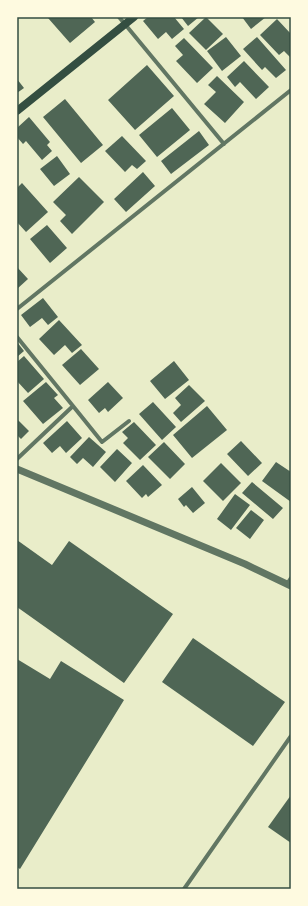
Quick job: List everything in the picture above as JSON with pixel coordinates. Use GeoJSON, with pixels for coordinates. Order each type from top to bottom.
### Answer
{"type":"FeatureCollection","features":[{"type":"Feature","properties":{"kind":"main road"},"geometry":{"type":"LineString","coordinates":[[17,111],[134,17]]}},
{"type":"Feature","properties":{"kind":"street"},"geometry":{"type":"LineString","coordinates":[[119,17],[224,144]]}},
{"type":"Feature","properties":{"kind":"street"},"geometry":{"type":"LineString","coordinates":[[17,309],[291,90]]}},
{"type":"Feature","properties":{"kind":"street"},"geometry":{"type":"LineString","coordinates":[[17,337],[102,442],[128,421]]}},
{"type":"Feature","properties":{"kind":"street"},"geometry":{"type":"LineString","coordinates":[[17,459],[73,406]]}},
{"type":"Feature","properties":{"kind":"street"},"geometry":{"type":"LineString","coordinates":[[17,469],[290,583]]}},
{"type":"Feature","properties":{"kind":"street"},"geometry":{"type":"LineString","coordinates":[[184,889],[291,736]]}},
{"type":"Feature","properties":{"kind":"building"},"geometry":{"type":"Polygon","coordinates":[[[91,17],[95,22],[70,43],[48,18],[91,17]]]}},
{"type":"Feature","properties":{"kind":"building"},"geometry":{"type":"Polygon","coordinates":[[[148,17],[174,17],[184,29],[172,39],[166,32],[158,39],[143,21],[148,17]]]}},
{"type":"Feature","properties":{"kind":"building"},"geometry":{"type":"Polygon","coordinates":[[[181,17],[199,17],[188,26],[181,17]]]}},
{"type":"Feature","properties":{"kind":"building"},"geometry":{"type":"Polygon","coordinates":[[[206,17],[223,34],[206,50],[189,33],[206,17]]]}},
{"type":"Feature","properties":{"kind":"building"},"geometry":{"type":"Polygon","coordinates":[[[242,17],[266,17],[251,29],[242,17]]]}},
{"type":"Feature","properties":{"kind":"building"},"geometry":{"type":"Polygon","coordinates":[[[277,19],[291,34],[291,58],[284,51],[279,55],[260,35],[277,19]]]}},
{"type":"Feature","properties":{"kind":"building"},"geometry":{"type":"Polygon","coordinates":[[[226,37],[241,56],[222,71],[207,51],[226,37]]]}},
{"type":"Feature","properties":{"kind":"building"},"geometry":{"type":"Polygon","coordinates":[[[257,37],[286,70],[276,78],[265,67],[262,70],[243,49],[257,37]]]}},
{"type":"Feature","properties":{"kind":"building"},"geometry":{"type":"Polygon","coordinates":[[[184,38],[213,68],[197,83],[176,61],[183,55],[175,46],[184,38]]]}},
{"type":"Feature","properties":{"kind":"building"},"geometry":{"type":"Polygon","coordinates":[[[244,61],[269,87],[256,99],[240,82],[235,87],[227,77],[244,61]]]}},
{"type":"Feature","properties":{"kind":"building"},"geometry":{"type":"Polygon","coordinates":[[[147,65],[174,96],[135,130],[108,100],[147,65]]]}},
{"type":"Feature","properties":{"kind":"building"},"geometry":{"type":"Polygon","coordinates":[[[217,76],[244,102],[225,123],[204,104],[216,92],[208,85],[217,76]]]}},
{"type":"Feature","properties":{"kind":"building"},"geometry":{"type":"Polygon","coordinates":[[[17,79],[24,88],[17,93],[17,79]]]}},
{"type":"Feature","properties":{"kind":"building"},"geometry":{"type":"Polygon","coordinates":[[[65,99],[103,145],[81,163],[43,117],[65,99]]]}},
{"type":"Feature","properties":{"kind":"building"},"geometry":{"type":"Polygon","coordinates":[[[172,108],[190,130],[157,157],[139,135],[172,108]]]}},
{"type":"Feature","properties":{"kind":"building"},"geometry":{"type":"Polygon","coordinates":[[[29,117],[50,142],[47,145],[52,151],[42,160],[26,141],[23,144],[17,137],[17,128],[29,117]]]}},
{"type":"Feature","properties":{"kind":"building"},"geometry":{"type":"Polygon","coordinates":[[[199,131],[209,145],[171,174],[161,161],[199,131]]]}},
{"type":"Feature","properties":{"kind":"building"},"geometry":{"type":"Polygon","coordinates":[[[122,136],[146,161],[137,169],[132,165],[125,172],[105,151],[122,136]]]}},
{"type":"Feature","properties":{"kind":"building"},"geometry":{"type":"Polygon","coordinates":[[[57,156],[70,174],[54,186],[40,169],[57,156]]]}},
{"type":"Feature","properties":{"kind":"building"},"geometry":{"type":"Polygon","coordinates":[[[143,172],[155,186],[126,212],[114,199],[143,172]]]}},
{"type":"Feature","properties":{"kind":"building"},"geometry":{"type":"Polygon","coordinates":[[[79,177],[104,202],[72,234],[60,221],[66,215],[53,202],[79,177]]]}},
{"type":"Feature","properties":{"kind":"building"},"geometry":{"type":"Polygon","coordinates":[[[22,183],[48,212],[26,232],[17,222],[17,188],[22,183]]]}},
{"type":"Feature","properties":{"kind":"building"},"geometry":{"type":"Polygon","coordinates":[[[47,225],[67,248],[50,263],[30,239],[47,225]]]}},
{"type":"Feature","properties":{"kind":"building"},"geometry":{"type":"Polygon","coordinates":[[[17,267],[28,279],[17,289],[17,267]]]}},
{"type":"Feature","properties":{"kind":"building"},"geometry":{"type":"Polygon","coordinates":[[[43,298],[58,317],[48,325],[42,318],[30,327],[21,315],[43,298]]]}},
{"type":"Feature","properties":{"kind":"building"},"geometry":{"type":"Polygon","coordinates":[[[59,320],[82,345],[72,353],[65,345],[54,355],[39,339],[59,320]]]}},
{"type":"Feature","properties":{"kind":"building"},"geometry":{"type":"Polygon","coordinates":[[[17,342],[24,351],[17,357],[17,342]]]}},
{"type":"Feature","properties":{"kind":"building"},"geometry":{"type":"Polygon","coordinates":[[[81,349],[99,369],[80,385],[62,365],[81,349]]]}},
{"type":"Feature","properties":{"kind":"building"},"geometry":{"type":"Polygon","coordinates":[[[24,356],[44,379],[28,393],[17,381],[17,362],[24,356]]]}},
{"type":"Feature","properties":{"kind":"building"},"geometry":{"type":"Polygon","coordinates":[[[174,361],[189,380],[165,399],[150,381],[174,361]]]}},
{"type":"Feature","properties":{"kind":"building"},"geometry":{"type":"Polygon","coordinates":[[[46,382],[58,395],[54,398],[63,408],[43,424],[23,401],[46,382]]]}},
{"type":"Feature","properties":{"kind":"building"},"geometry":{"type":"Polygon","coordinates":[[[108,382],[123,398],[108,412],[105,408],[99,413],[88,400],[108,382]]]}},
{"type":"Feature","properties":{"kind":"building"},"geometry":{"type":"Polygon","coordinates":[[[189,385],[205,401],[181,422],[173,413],[181,405],[175,398],[189,385]]]}},
{"type":"Feature","properties":{"kind":"building"},"geometry":{"type":"Polygon","coordinates":[[[153,402],[176,427],[162,440],[139,414],[153,402]]]}},
{"type":"Feature","properties":{"kind":"building"},"geometry":{"type":"Polygon","coordinates":[[[207,406],[227,430],[192,458],[173,435],[207,406]]]}},
{"type":"Feature","properties":{"kind":"building"},"geometry":{"type":"Polygon","coordinates":[[[17,419],[29,431],[21,439],[17,435],[17,419]]]}},
{"type":"Feature","properties":{"kind":"building"},"geometry":{"type":"Polygon","coordinates":[[[67,421],[82,438],[66,453],[60,446],[52,453],[43,443],[67,421]]]}},
{"type":"Feature","properties":{"kind":"building"},"geometry":{"type":"Polygon","coordinates":[[[134,422],[156,445],[140,460],[123,443],[128,438],[122,432],[134,422]]]}},
{"type":"Feature","properties":{"kind":"building"},"geometry":{"type":"Polygon","coordinates":[[[89,437],[106,452],[93,467],[83,458],[77,464],[70,457],[89,437]]]}},
{"type":"Feature","properties":{"kind":"building"},"geometry":{"type":"Polygon","coordinates":[[[241,441],[262,463],[248,476],[227,454],[241,441]]]}},
{"type":"Feature","properties":{"kind":"building"},"geometry":{"type":"Polygon","coordinates":[[[164,442],[185,464],[170,479],[148,457],[164,442]]]}},
{"type":"Feature","properties":{"kind":"building"},"geometry":{"type":"Polygon","coordinates":[[[117,449],[132,463],[115,482],[100,467],[117,449]]]}},
{"type":"Feature","properties":{"kind":"building"},"geometry":{"type":"Polygon","coordinates":[[[276,462],[291,472],[291,502],[262,481],[276,462]]]}},
{"type":"Feature","properties":{"kind":"building"},"geometry":{"type":"Polygon","coordinates":[[[221,463],[241,483],[223,501],[203,481],[221,463]]]}},
{"type":"Feature","properties":{"kind":"building"},"geometry":{"type":"Polygon","coordinates":[[[143,465],[162,485],[148,497],[146,494],[142,498],[126,481],[143,465]]]}},
{"type":"Feature","properties":{"kind":"building"},"geometry":{"type":"Polygon","coordinates":[[[252,482],[283,508],[273,519],[242,493],[252,482]]]}},
{"type":"Feature","properties":{"kind":"building"},"geometry":{"type":"Polygon","coordinates":[[[192,487],[205,503],[193,513],[186,505],[184,507],[178,499],[192,487]]]}},
{"type":"Feature","properties":{"kind":"building"},"geometry":{"type":"Polygon","coordinates":[[[235,494],[250,505],[231,530],[217,519],[235,494]]]}},
{"type":"Feature","properties":{"kind":"building"},"geometry":{"type":"Polygon","coordinates":[[[251,510],[264,520],[250,539],[236,528],[251,510]]]}},
{"type":"Feature","properties":{"kind":"building"},"geometry":{"type":"Polygon","coordinates":[[[17,540],[52,565],[69,541],[173,614],[124,683],[17,607],[17,540]]]}},
{"type":"Feature","properties":{"kind":"building"},"geometry":{"type":"Polygon","coordinates":[[[193,638],[285,702],[253,746],[162,682],[193,638]]]}},
{"type":"Feature","properties":{"kind":"building"},"geometry":{"type":"Polygon","coordinates":[[[17,659],[50,679],[61,661],[124,700],[20,869],[17,867],[17,659]]]}},
{"type":"Feature","properties":{"kind":"building"},"geometry":{"type":"Polygon","coordinates":[[[291,795],[291,843],[268,827],[291,795]]]}}]}
